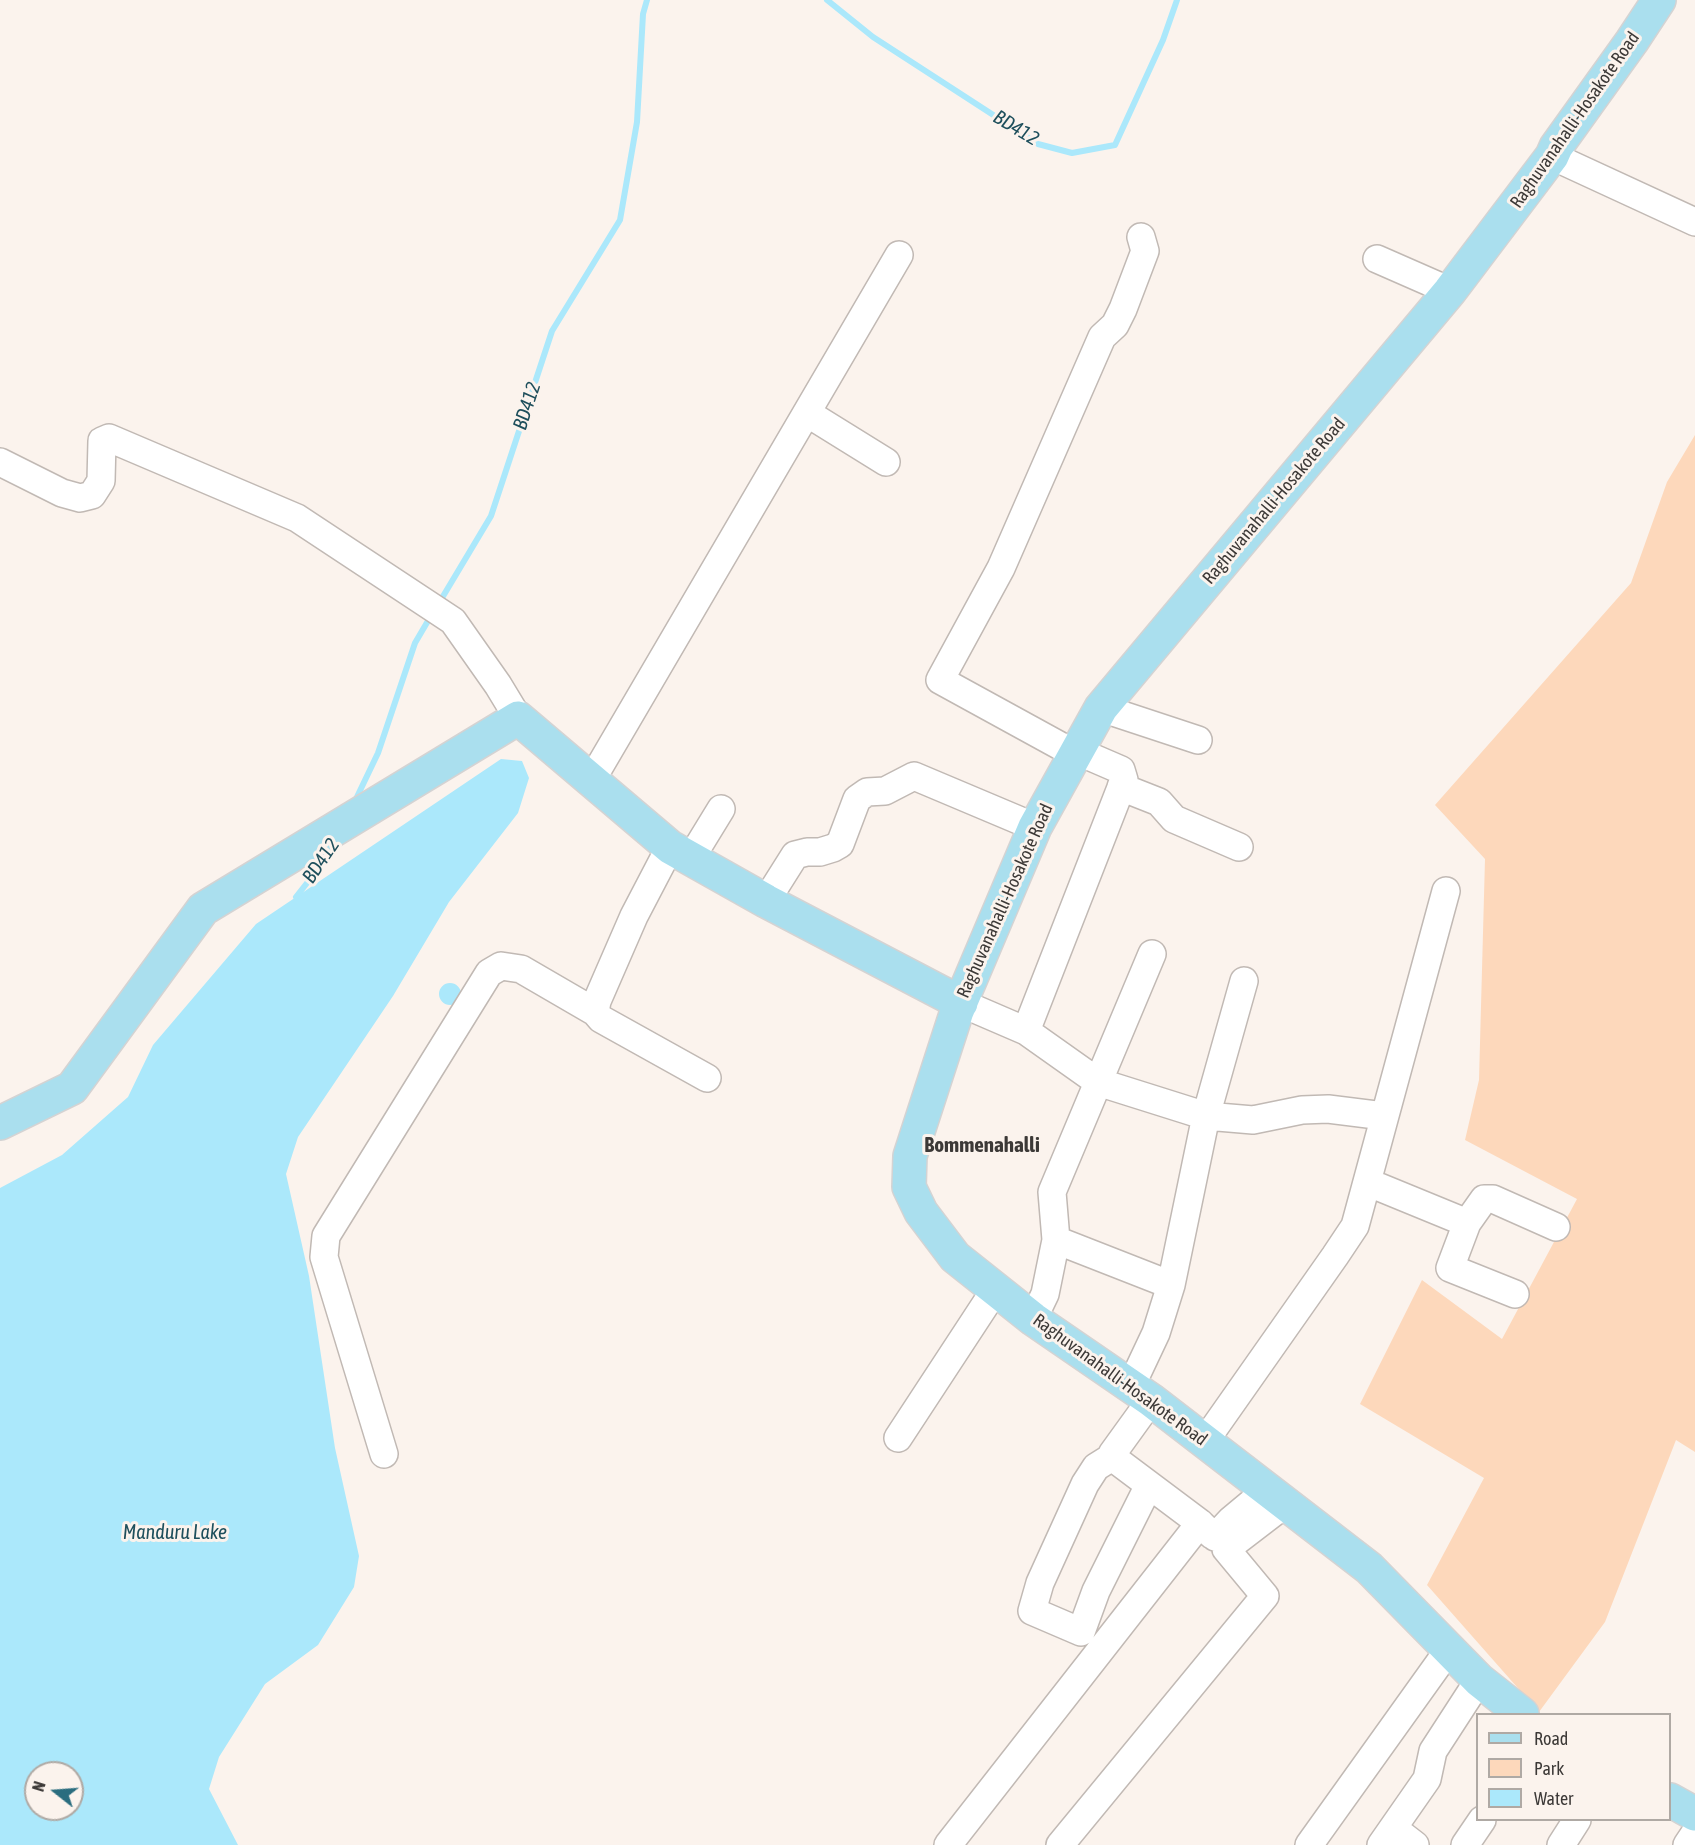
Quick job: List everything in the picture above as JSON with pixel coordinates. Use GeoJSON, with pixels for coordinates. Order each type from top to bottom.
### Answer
{"type":"FeatureCollection","features":[{"type":"Feature","properties":{"kind":"main road","name":"Raghuvanahalli-Hosakote Road"},"geometry":{"type":"LineString","coordinates":[[1521,1713],[1479,1680],[1369,1568],[1205,1441],[1141,1393],[1033,1319],[955,1257],[921,1212],[909,1187],[910,1156],[961,1003],[1035,827],[1101,708],[1450,291],[1552,156],[1659,0]]}},
{"type":"Feature","properties":{"kind":"main road"},"geometry":{"type":"LineString","coordinates":[[0,1123],[72,1088],[203,909],[518,718],[680,853],[769,897],[961,1003]]}},
{"type":"Feature","properties":{"kind":"main road"},"geometry":{"type":"LineString","coordinates":[[1671,1801],[1695,1814]]}},
{"type":"Feature","properties":{"kind":"street"},"geometry":{"type":"LineString","coordinates":[[1552,156],[1695,222]]}},
{"type":"Feature","properties":{"kind":"street"},"geometry":{"type":"LineString","coordinates":[[1026,1031],[1124,780],[1121,770],[1076,752],[940,680],[1001,568],[1102,337],[1115,325],[1123,309],[1145,250],[1141,237]]}},
{"type":"Feature","properties":{"kind":"street"},"geometry":{"type":"LineString","coordinates":[[591,781],[899,255]]}},
{"type":"Feature","properties":{"kind":"street"},"geometry":{"type":"LineString","coordinates":[[1377,259],[1450,291]]}},
{"type":"Feature","properties":{"kind":"street"},"geometry":{"type":"LineString","coordinates":[[807,413],[886,462]]}},
{"type":"Feature","properties":{"kind":"street"},"geometry":{"type":"LineString","coordinates":[[0,462],[62,493],[80,498],[92,495],[100,481],[102,441],[109,438],[297,518],[453,621],[518,718]]}},
{"type":"Feature","properties":{"kind":"street"},"geometry":{"type":"LineString","coordinates":[[1101,708],[1198,740]]}},
{"type":"Feature","properties":{"kind":"street"},"geometry":{"type":"LineString","coordinates":[[769,897],[795,855],[833,849],[840,844],[857,799],[867,792],[885,791],[914,776],[1035,827]]}},
{"type":"Feature","properties":{"kind":"street"},"geometry":{"type":"LineString","coordinates":[[1121,788],[1159,802],[1174,819],[1239,847]]}},
{"type":"Feature","properties":{"kind":"street"},"geometry":{"type":"LineString","coordinates":[[595,1012],[597,1001],[634,916],[680,853],[721,809]]}},
{"type":"Feature","properties":{"kind":"street"},"geometry":{"type":"LineString","coordinates":[[1205,1441],[1355,1226],[1446,891]]}},
{"type":"Feature","properties":{"kind":"street"},"geometry":{"type":"LineString","coordinates":[[1033,1319],[1046,1294],[1056,1240],[1052,1192],[1152,954]]}},
{"type":"Feature","properties":{"kind":"street"},"geometry":{"type":"LineString","coordinates":[[384,1454],[324,1257],[326,1236],[489,973],[501,966],[520,969],[707,1078]]}},
{"type":"Feature","properties":{"kind":"street"},"geometry":{"type":"LineString","coordinates":[[1149,1485],[1096,1591],[1081,1632],[1032,1611],[1040,1583],[1085,1484],[1096,1467],[1112,1457],[1141,1393],[1171,1285],[1206,1116],[1244,981]]}},
{"type":"Feature","properties":{"kind":"street"},"geometry":{"type":"LineString","coordinates":[[961,1003],[1026,1031],[1098,1082],[1206,1116],[1253,1120],[1302,1110],[1328,1109],[1384,1116]]}},
{"type":"Feature","properties":{"kind":"street"},"geometry":{"type":"LineString","coordinates":[[1366,1182],[1467,1223]]}},
{"type":"Feature","properties":{"kind":"street"},"geometry":{"type":"LineString","coordinates":[[1515,1294],[1450,1268],[1467,1223],[1484,1199],[1493,1199],[1556,1227]]}},
{"type":"Feature","properties":{"kind":"street"},"geometry":{"type":"LineString","coordinates":[[1056,1240],[1171,1285]]}},
{"type":"Feature","properties":{"kind":"street"},"geometry":{"type":"LineString","coordinates":[[898,1438],[995,1290]]}},
{"type":"Feature","properties":{"kind":"street"},"geometry":{"type":"LineString","coordinates":[[1060,1845],[1265,1596],[1214,1537],[1112,1457]]}},
{"type":"Feature","properties":{"kind":"street"},"geometry":{"type":"LineString","coordinates":[[948,1845],[1214,1537],[1231,1520],[1277,1497]]}},
{"type":"Feature","properties":{"kind":"street"},"geometry":{"type":"LineString","coordinates":[[1310,1845],[1450,1648]]}},
{"type":"Feature","properties":{"kind":"street"},"geometry":{"type":"LineString","coordinates":[[1415,1845],[1387,1836],[1427,1779],[1433,1751],[1479,1680]]}},
{"type":"Feature","properties":{"kind":"street"},"geometry":{"type":"LineString","coordinates":[[1465,1845],[1481,1821]]}},
{"type":"Feature","properties":{"kind":"street"},"geometry":{"type":"LineString","coordinates":[[1561,1845],[1576,1821]]}},
{"type":"Feature","properties":{"kind":"street"},"geometry":{"type":"LineString","coordinates":[[1687,1845],[1695,1833]]}},
{"type":"Feature","properties":{"kind":"green space"},"geometry":{"type":"Polygon","coordinates":[[[1695,435],[1695,1452],[1676,1440],[1605,1622],[1539,1712],[1427,1585],[1484,1478],[1360,1404],[1422,1280],[1502,1339],[1577,1199],[1465,1140],[1479,1080],[1485,859],[1435,805],[1631,583],[1667,482],[1695,435]]]}},
{"type":"Feature","properties":{"kind":"water","name":"Manduru Lake"},"geometry":{"type":"Polygon","coordinates":[[[501,759],[522,761],[529,778],[518,813],[449,902],[393,996],[298,1137],[286,1174],[309,1276],[335,1448],[359,1556],[354,1587],[318,1645],[265,1684],[219,1757],[209,1789],[238,1845],[0,1845],[0,1188],[62,1155],[128,1097],[153,1045],[256,924],[501,759]]]}},
{"type":"Feature","properties":{"kind":"water"},"geometry":{"type":"Polygon","coordinates":[[[446,983],[454,983],[461,990],[461,998],[454,1005],[446,1005],[439,998],[439,990],[446,983]]]}},
{"type":"Feature","properties":{"kind":"waterway","name":"BD412"},"geometry":{"type":"LineString","coordinates":[[439,603],[491,516],[552,331],[620,220],[637,122],[643,14],[647,0]]}},
{"type":"Feature","properties":{"kind":"waterway","name":"BD412"},"geometry":{"type":"LineString","coordinates":[[827,0],[873,37],[1038,144],[1072,153],[1115,145],[1163,40],[1177,0]]}},
{"type":"Feature","properties":{"kind":"waterway","name":"BD412"},"geometry":{"type":"LineString","coordinates":[[356,799],[378,753],[415,643],[432,614]]}},
{"type":"Feature","properties":{"kind":"waterway","name":"BD412"},"geometry":{"type":"LineString","coordinates":[[296,897],[335,844]]}},
{"type":"Feature","properties":{"kind":"district","name":"Bommenahalli"},"geometry":{"type":"Point","coordinates":[982,1145]}}]}
